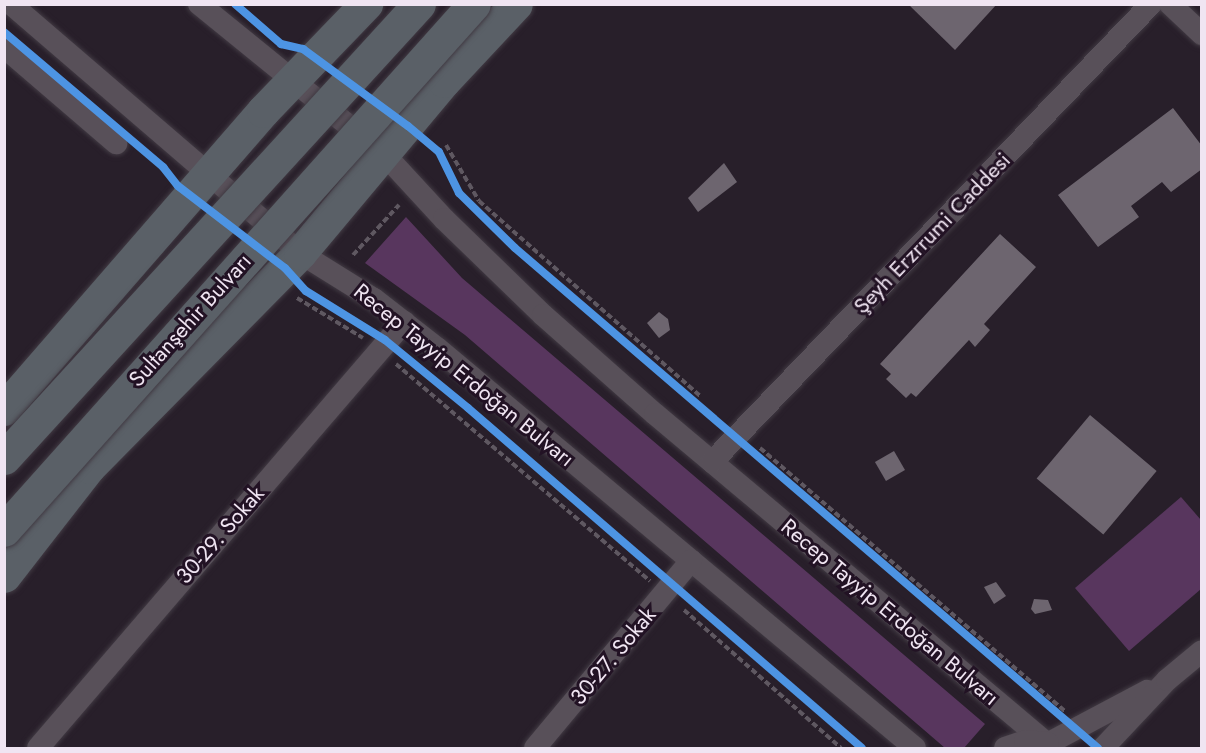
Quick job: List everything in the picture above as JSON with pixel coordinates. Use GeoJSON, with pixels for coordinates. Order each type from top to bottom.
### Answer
{"type":"FeatureCollection","features":[{"type":"Feature","properties":{"kind":"highway"},"geometry":{"type":"LineString","coordinates":[[4,409],[208,176],[366,4]]}},
{"type":"Feature","properties":{"kind":"highway","name":"Sultanşehir Bulvarı"},"geometry":{"type":"LineString","coordinates":[[4,458],[419,4]]}},
{"type":"Feature","properties":{"kind":"highway","name":"Sultanşehir Bulvarı"},"geometry":{"type":"LineString","coordinates":[[4,530],[474,4]]}},
{"type":"Feature","properties":{"kind":"highway"},"geometry":{"type":"LineString","coordinates":[[4,576],[89,467],[300,253],[385,155],[444,81],[516,4]]}},
{"type":"Feature","properties":{"kind":"street","name":"Recep Tayyip Erdoğan Bulvarı"},"geometry":{"type":"LineString","coordinates":[[11,4],[300,253],[404,322],[915,748]]}},
{"type":"Feature","properties":{"kind":"street","name":"Recep Tayyip Erdoğan Bulvarı"},"geometry":{"type":"LineString","coordinates":[[199,4],[385,155],[444,219],[543,315],[712,462],[1051,744]]}},
{"type":"Feature","properties":{"kind":"street","name":"Şeyh Erzrrumi Caddesi"},"geometry":{"type":"LineString","coordinates":[[712,462],[1151,4]]}},
{"type":"Feature","properties":{"kind":"street"},"geometry":{"type":"LineString","coordinates":[[1170,4],[1202,34]]}},
{"type":"Feature","properties":{"kind":"street"},"geometry":{"type":"LineString","coordinates":[[4,47],[117,143]]}},
{"type":"Feature","properties":{"kind":"street","name":"30-29. Sokak"},"geometry":{"type":"LineString","coordinates":[[38,748],[404,322]]}},
{"type":"Feature","properties":{"kind":"street","name":"30-27. Sokak"},"geometry":{"type":"LineString","coordinates":[[535,748],[691,561]]}},
{"type":"Feature","properties":{"kind":"street"},"geometry":{"type":"LineString","coordinates":[[1103,748],[1167,680],[1202,651]]}},
{"type":"Feature","properties":{"kind":"street"},"geometry":{"type":"LineString","coordinates":[[1005,748],[1025,741],[1051,744],[1070,721],[1167,680]]}},
{"type":"Feature","properties":{"kind":"path"},"geometry":{"type":"LineString","coordinates":[[446,145],[479,201],[701,397]]}},
{"type":"Feature","properties":{"kind":"path"},"geometry":{"type":"LineString","coordinates":[[466,200],[501,235]]}},
{"type":"Feature","properties":{"kind":"path"},"geometry":{"type":"LineString","coordinates":[[353,255],[399,205]]}},
{"type":"Feature","properties":{"kind":"path"},"geometry":{"type":"LineString","coordinates":[[540,269],[703,410]]}},
{"type":"Feature","properties":{"kind":"path"},"geometry":{"type":"LineString","coordinates":[[297,298],[365,340]]}},
{"type":"Feature","properties":{"kind":"path"},"geometry":{"type":"LineString","coordinates":[[395,363],[650,581]]}},
{"type":"Feature","properties":{"kind":"path"},"geometry":{"type":"LineString","coordinates":[[735,438],[1070,721]]}},
{"type":"Feature","properties":{"kind":"path"},"geometry":{"type":"LineString","coordinates":[[760,448],[1070,721]]}},
{"type":"Feature","properties":{"kind":"path"},"geometry":{"type":"LineString","coordinates":[[684,610],[841,748]]}},
{"type":"Feature","properties":{"kind":"shaded area"},"geometry":{"type":"Polygon","coordinates":[[[406,217],[462,278],[985,724],[964,748],[945,748],[465,335],[365,263],[406,217]]]}},
{"type":"Feature","properties":{"kind":"shaded area"},"geometry":{"type":"Polygon","coordinates":[[[1181,497],[1201,520],[1201,589],[1129,651],[1075,588],[1181,497]]]}},
{"type":"Feature","properties":{"kind":"building"},"geometry":{"type":"Polygon","coordinates":[[[908,4],[997,4],[955,50],[908,4]]]}},
{"type":"Feature","properties":{"kind":"building"},"geometry":{"type":"Polygon","coordinates":[[[1173,108],[1202,146],[1202,169],[1171,192],[1162,182],[1131,206],[1139,217],[1098,247],[1058,195],[1173,108]]]}},
{"type":"Feature","properties":{"kind":"building"},"geometry":{"type":"Polygon","coordinates":[[[724,163],[737,182],[698,212],[688,198],[724,163]]]}},
{"type":"Feature","properties":{"kind":"building"},"geometry":{"type":"Polygon","coordinates":[[[1000,234],[1036,267],[984,324],[990,330],[975,347],[969,340],[916,397],[911,393],[906,398],[886,379],[891,374],[880,364],[1000,234]]]}},
{"type":"Feature","properties":{"kind":"building"},"geometry":{"type":"Polygon","coordinates":[[[659,312],[668,319],[670,330],[659,338],[647,323],[659,312]]]}},
{"type":"Feature","properties":{"kind":"building"},"geometry":{"type":"Polygon","coordinates":[[[1090,415],[1157,471],[1103,535],[1037,479],[1090,415]]]}},
{"type":"Feature","properties":{"kind":"building"},"geometry":{"type":"Polygon","coordinates":[[[894,451],[905,470],[886,481],[875,462],[894,451]]]}},
{"type":"Feature","properties":{"kind":"building"},"geometry":{"type":"Polygon","coordinates":[[[996,582],[1006,596],[994,604],[984,587],[996,582]]]}},
{"type":"Feature","properties":{"kind":"building"},"geometry":{"type":"Polygon","coordinates":[[[1034,599],[1048,600],[1052,610],[1035,614],[1031,609],[1034,599]]]}},
{"type":"Feature","properties":{"kind":"cycle path"},"geometry":{"type":"LineString","coordinates":[[235,4],[281,44],[303,49],[408,126],[439,152],[459,193],[515,248],[1098,748]]}},
{"type":"Feature","properties":{"kind":"cycle path"},"geometry":{"type":"LineString","coordinates":[[4,32],[163,167],[178,186],[285,268],[306,291],[385,340],[468,408],[862,748]]}}]}
